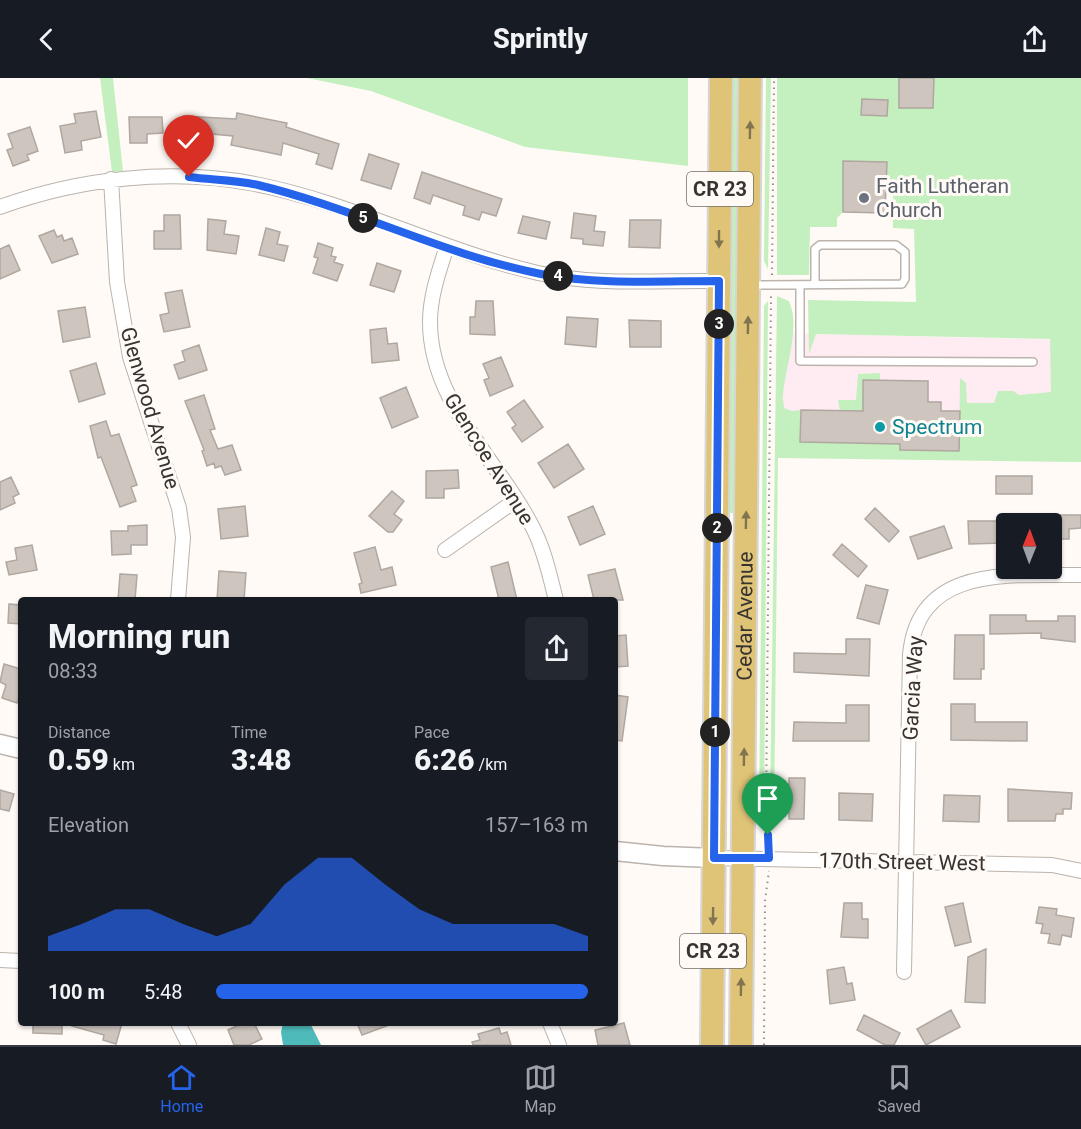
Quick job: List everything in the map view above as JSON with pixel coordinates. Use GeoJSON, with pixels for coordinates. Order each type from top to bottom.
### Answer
{"type":"FeatureCollection","features":[{"type":"Feature","properties":{"kind":"main road","name":"Cedar Avenue"},"geometry":{"type":"LineString","coordinates":[[712,1045],[721,78]]}},
{"type":"Feature","properties":{"kind":"main road","name":"Cedar Avenue"},"geometry":{"type":"LineString","coordinates":[[741,1045],[750,78]]}},
{"type":"Feature","properties":{"kind":"street"},"geometry":{"type":"LineString","coordinates":[[0,207],[43,194],[111,179],[189,177],[255,184],[522,269],[570,278],[719,281]]}},
{"type":"Feature","properties":{"kind":"street","name":"Glenwood Avenue"},"geometry":{"type":"LineString","coordinates":[[111,179],[117,282],[130,357],[179,508],[183,537],[178,597]]}},
{"type":"Feature","properties":{"kind":"street","name":"Glencoe Avenue"},"geometry":{"type":"LineString","coordinates":[[447,246],[431,302],[430,323],[439,374],[462,420],[535,532],[555,597]]}},
{"type":"Feature","properties":{"kind":"street"},"geometry":{"type":"LineString","coordinates":[[445,550],[516,500]]}},
{"type":"Feature","properties":{"kind":"street","name":"Garcia Way"},"geometry":{"type":"LineString","coordinates":[[904,972],[910,654],[915,628],[922,614],[936,598],[959,584],[988,577],[1081,575]]}},
{"type":"Feature","properties":{"kind":"street"},"geometry":{"type":"LineString","coordinates":[[0,744],[18,748]]}},
{"type":"Feature","properties":{"kind":"street","name":"170th Street West"},"geometry":{"type":"LineString","coordinates":[[618,851],[714,858],[1052,865],[1081,871]]}},
{"type":"Feature","properties":{"kind":"street"},"geometry":{"type":"LineString","coordinates":[[0,960],[18,961]]}},
{"type":"Feature","properties":{"kind":"street"},"geometry":{"type":"LineString","coordinates":[[180,1026],[189,1045]]}},
{"type":"Feature","properties":{"kind":"street"},"geometry":{"type":"LineString","coordinates":[[551,1026],[559,1045]]}},
{"type":"Feature","properties":{"kind":"lane"},"geometry":{"type":"LineString","coordinates":[[748,285],[902,284],[905,279],[905,252],[896,245],[820,245],[815,249],[815,283]]}},
{"type":"Feature","properties":{"kind":"lane"},"geometry":{"type":"LineString","coordinates":[[800,286],[800,361],[1033,362]]}},
{"type":"Feature","properties":{"kind":"path"},"geometry":{"type":"LineString","coordinates":[[764,1045],[765,901],[769,858],[766,813],[774,78]]}},
{"type":"Feature","properties":{"kind":"shaded area"},"geometry":{"type":"Polygon","coordinates":[[[778,333],[1071,340],[1070,462],[778,457],[778,333]]]}},
{"type":"Feature","properties":{"kind":"green space"},"geometry":{"type":"Polygon","coordinates":[[[100,78],[113,78],[123,171],[112,172],[100,78]]]}},
{"type":"Feature","properties":{"kind":"green space"},"geometry":{"type":"Polygon","coordinates":[[[307,78],[688,78],[688,166],[525,147],[371,91],[307,78]]]}},
{"type":"Feature","properties":{"kind":"green space"},"geometry":{"type":"Polygon","coordinates":[[[730,78],[741,78],[737,513],[727,513],[730,78]]]}},
{"type":"Feature","properties":{"kind":"green space"},"geometry":{"type":"Polygon","coordinates":[[[766,78],[771,78],[768,269],[764,261],[766,78]]]}},
{"type":"Feature","properties":{"kind":"green space"},"geometry":{"type":"Polygon","coordinates":[[[777,78],[1081,78],[1081,462],[778,458],[774,819],[771,819],[777,296],[789,301],[792,311],[793,335],[783,398],[784,408],[792,411],[801,410],[800,442],[900,444],[959,450],[960,378],[966,383],[967,403],[994,403],[998,391],[1013,391],[1019,395],[1051,392],[1050,339],[816,334],[809,354],[808,300],[916,302],[914,229],[893,228],[893,186],[886,185],[886,162],[844,161],[843,212],[837,218],[837,227],[810,227],[809,275],[777,275],[777,78]]]}},
{"type":"Feature","properties":{"kind":"green space"},"geometry":{"type":"Polygon","coordinates":[[[768,301],[764,820],[759,822],[764,306],[768,301]]]}},
{"type":"Feature","properties":{"kind":"green space"},"geometry":{"type":"Polygon","coordinates":[[[880,373],[880,380],[863,380],[863,411],[840,411],[838,400],[856,400],[858,374],[880,373]]]}},
{"type":"Feature","properties":{"kind":"water"},"geometry":{"type":"Polygon","coordinates":[[[282,1026],[312,1026],[321,1045],[283,1045],[282,1026]]]}},
{"type":"Feature","properties":{"kind":"building"},"geometry":{"type":"Polygon","coordinates":[[[899,78],[934,78],[933,108],[899,108],[899,78]]]}},
{"type":"Feature","properties":{"kind":"building"},"geometry":{"type":"Polygon","coordinates":[[[862,99],[888,100],[887,116],[861,115],[862,99]]]}},
{"type":"Feature","properties":{"kind":"building"},"geometry":{"type":"Polygon","coordinates":[[[96,111],[101,137],[81,141],[82,150],[65,153],[60,126],[76,123],[74,114],[96,111]]]}},
{"type":"Feature","properties":{"kind":"building"},"geometry":{"type":"Polygon","coordinates":[[[237,113],[287,123],[286,127],[339,144],[332,169],[316,164],[319,154],[283,143],[281,155],[231,145],[233,136],[200,133],[199,144],[183,143],[184,116],[236,119],[237,113]]]}},
{"type":"Feature","properties":{"kind":"building"},"geometry":{"type":"Polygon","coordinates":[[[129,117],[162,117],[163,133],[147,134],[147,143],[130,143],[129,117]]]}},
{"type":"Feature","properties":{"kind":"building"},"geometry":{"type":"Polygon","coordinates":[[[30,127],[38,151],[27,155],[29,160],[13,166],[7,150],[13,148],[8,134],[30,127]]]}},
{"type":"Feature","properties":{"kind":"building"},"geometry":{"type":"Polygon","coordinates":[[[369,154],[399,164],[391,189],[361,180],[369,154]]]}},
{"type":"Feature","properties":{"kind":"building","name":"Faith Lutheran Church"},"geometry":{"type":"Polygon","coordinates":[[[843,161],[887,162],[885,213],[843,212],[843,161]]]}},
{"type":"Feature","properties":{"kind":"building"},"geometry":{"type":"Polygon","coordinates":[[[422,172],[502,199],[496,216],[482,212],[479,220],[463,215],[465,206],[433,195],[430,204],[414,198],[422,172]]]}},
{"type":"Feature","properties":{"kind":"building"},"geometry":{"type":"Polygon","coordinates":[[[574,213],[596,216],[594,231],[605,232],[603,246],[583,244],[583,239],[571,238],[574,213]]]}},
{"type":"Feature","properties":{"kind":"building"},"geometry":{"type":"Polygon","coordinates":[[[164,215],[180,215],[181,249],[154,249],[154,231],[164,231],[164,215]]]}},
{"type":"Feature","properties":{"kind":"building"},"geometry":{"type":"Polygon","coordinates":[[[523,216],[550,222],[546,239],[518,233],[523,216]]]}},
{"type":"Feature","properties":{"kind":"building"},"geometry":{"type":"Polygon","coordinates":[[[208,219],[226,221],[224,234],[239,236],[236,254],[207,250],[208,219]]]}},
{"type":"Feature","properties":{"kind":"building"},"geometry":{"type":"Polygon","coordinates":[[[630,220],[661,220],[660,248],[629,247],[630,220]]]}},
{"type":"Feature","properties":{"kind":"building"},"geometry":{"type":"Polygon","coordinates":[[[266,228],[280,232],[277,244],[288,246],[284,261],[259,255],[266,228]]]}},
{"type":"Feature","properties":{"kind":"building"},"geometry":{"type":"Polygon","coordinates":[[[54,230],[57,237],[62,235],[64,241],[72,238],[78,254],[52,263],[39,236],[54,230]]]}},
{"type":"Feature","properties":{"kind":"building"},"geometry":{"type":"Polygon","coordinates":[[[318,243],[333,248],[331,256],[336,257],[334,262],[343,265],[337,281],[313,273],[318,258],[314,257],[318,243]]]}},
{"type":"Feature","properties":{"kind":"building"},"geometry":{"type":"Polygon","coordinates":[[[9,245],[20,270],[0,279],[0,249],[9,245]]]}},
{"type":"Feature","properties":{"kind":"building"},"geometry":{"type":"Polygon","coordinates":[[[377,263],[401,271],[394,292],[370,285],[377,263]]]}},
{"type":"Feature","properties":{"kind":"building"},"geometry":{"type":"Polygon","coordinates":[[[182,290],[190,327],[164,332],[160,315],[169,313],[165,293],[182,290]]]}},
{"type":"Feature","properties":{"kind":"building"},"geometry":{"type":"Polygon","coordinates":[[[476,301],[493,301],[495,335],[470,334],[470,317],[475,317],[476,301]]]}},
{"type":"Feature","properties":{"kind":"building"},"geometry":{"type":"Polygon","coordinates":[[[85,307],[90,337],[63,342],[58,311],[85,307]]]}},
{"type":"Feature","properties":{"kind":"building"},"geometry":{"type":"Polygon","coordinates":[[[567,317],[598,319],[596,347],[565,344],[567,317]]]}},
{"type":"Feature","properties":{"kind":"building"},"geometry":{"type":"Polygon","coordinates":[[[629,320],[661,321],[661,347],[630,347],[629,320]]]}},
{"type":"Feature","properties":{"kind":"building"},"geometry":{"type":"Polygon","coordinates":[[[386,328],[388,344],[397,343],[399,360],[372,363],[370,330],[386,328]]]}},
{"type":"Feature","properties":{"kind":"building"},"geometry":{"type":"Polygon","coordinates":[[[199,345],[207,370],[179,379],[174,365],[185,361],[182,351],[199,345]]]}},
{"type":"Feature","properties":{"kind":"building"},"geometry":{"type":"Polygon","coordinates":[[[501,357],[513,386],[490,396],[484,380],[489,378],[483,364],[501,357]]]}},
{"type":"Feature","properties":{"kind":"building"},"geometry":{"type":"Polygon","coordinates":[[[96,363],[105,394],[79,402],[70,371],[96,363]]]}},
{"type":"Feature","properties":{"kind":"building","name":"Spectrum"},"geometry":{"type":"Polygon","coordinates":[[[863,380],[928,381],[928,402],[941,402],[941,411],[960,411],[959,451],[900,450],[900,444],[800,442],[801,410],[863,411],[863,380]]]}},
{"type":"Feature","properties":{"kind":"building"},"geometry":{"type":"Polygon","coordinates":[[[406,387],[418,417],[392,428],[380,398],[406,387]]]}},
{"type":"Feature","properties":{"kind":"building"},"geometry":{"type":"Polygon","coordinates":[[[204,395],[215,429],[210,430],[218,449],[232,445],[241,470],[225,475],[221,466],[215,468],[214,463],[207,466],[202,451],[204,450],[185,401],[204,395]]]}},
{"type":"Feature","properties":{"kind":"building"},"geometry":{"type":"Polygon","coordinates":[[[524,400],[543,427],[522,442],[512,428],[516,425],[507,412],[524,400]]]}},
{"type":"Feature","properties":{"kind":"building"},"geometry":{"type":"Polygon","coordinates":[[[106,421],[111,436],[119,434],[137,485],[131,487],[136,501],[120,507],[101,457],[98,458],[90,426],[106,421]]]}},
{"type":"Feature","properties":{"kind":"building"},"geometry":{"type":"Polygon","coordinates":[[[568,444],[584,469],[554,488],[538,463],[568,444]]]}},
{"type":"Feature","properties":{"kind":"building"},"geometry":{"type":"Polygon","coordinates":[[[458,470],[459,488],[444,489],[444,498],[426,498],[426,471],[458,470]]]}},
{"type":"Feature","properties":{"kind":"building"},"geometry":{"type":"Polygon","coordinates":[[[996,476],[1032,476],[1032,494],[996,494],[996,476]]]}},
{"type":"Feature","properties":{"kind":"building"},"geometry":{"type":"Polygon","coordinates":[[[11,477],[19,494],[13,497],[15,503],[0,510],[0,482],[11,477]]]}},
{"type":"Feature","properties":{"kind":"building"},"geometry":{"type":"Polygon","coordinates":[[[392,491],[404,501],[394,514],[402,520],[393,532],[388,532],[369,516],[392,491]]]}},
{"type":"Feature","properties":{"kind":"building"},"geometry":{"type":"Polygon","coordinates":[[[245,506],[248,536],[221,539],[218,509],[245,506]]]}},
{"type":"Feature","properties":{"kind":"building"},"geometry":{"type":"Polygon","coordinates":[[[593,506],[605,534],[580,545],[568,517],[593,506]]]}},
{"type":"Feature","properties":{"kind":"building"},"geometry":{"type":"Polygon","coordinates":[[[875,508],[899,531],[889,542],[865,519],[875,508]]]}},
{"type":"Feature","properties":{"kind":"building"},"geometry":{"type":"Polygon","coordinates":[[[1062,515],[1081,515],[1081,528],[1069,529],[1069,539],[1062,539],[1062,515]]]}},
{"type":"Feature","properties":{"kind":"building"},"geometry":{"type":"Polygon","coordinates":[[[968,521],[996,521],[996,543],[969,544],[968,521]]]}},
{"type":"Feature","properties":{"kind":"building"},"geometry":{"type":"Polygon","coordinates":[[[147,525],[147,545],[131,545],[131,554],[112,555],[111,531],[128,531],[128,526],[147,525]]]}},
{"type":"Feature","properties":{"kind":"building"},"geometry":{"type":"Polygon","coordinates":[[[944,526],[952,548],[918,559],[910,537],[944,526]]]}},
{"type":"Feature","properties":{"kind":"building"},"geometry":{"type":"Polygon","coordinates":[[[842,544],[867,566],[858,577],[833,555],[842,544]]]}},
{"type":"Feature","properties":{"kind":"building"},"geometry":{"type":"Polygon","coordinates":[[[32,545],[37,570],[9,575],[6,562],[17,560],[15,548],[32,545]]]}},
{"type":"Feature","properties":{"kind":"building"},"geometry":{"type":"Polygon","coordinates":[[[375,547],[381,570],[392,567],[396,585],[361,593],[359,584],[362,583],[354,553],[375,547]]]}},
{"type":"Feature","properties":{"kind":"building"},"geometry":{"type":"Polygon","coordinates":[[[508,562],[516,597],[498,597],[491,567],[508,562]]]}},
{"type":"Feature","properties":{"kind":"building"},"geometry":{"type":"Polygon","coordinates":[[[615,569],[623,600],[618,600],[618,597],[593,597],[588,575],[615,569]]]}},
{"type":"Feature","properties":{"kind":"building"},"geometry":{"type":"Polygon","coordinates":[[[219,571],[246,573],[244,597],[217,597],[219,571]]]}},
{"type":"Feature","properties":{"kind":"building"},"geometry":{"type":"Polygon","coordinates":[[[120,574],[137,575],[135,597],[118,597],[120,574]]]}},
{"type":"Feature","properties":{"kind":"building"},"geometry":{"type":"Polygon","coordinates":[[[866,585],[888,590],[879,624],[857,618],[866,585]]]}},
{"type":"Feature","properties":{"kind":"building"},"geometry":{"type":"Polygon","coordinates":[[[9,604],[18,605],[18,624],[8,623],[9,604]]]}},
{"type":"Feature","properties":{"kind":"building"},"geometry":{"type":"Polygon","coordinates":[[[990,615],[1026,615],[1026,621],[1058,621],[1058,616],[1075,616],[1075,642],[1041,638],[1041,633],[990,634],[990,615]]]}},
{"type":"Feature","properties":{"kind":"building"},"geometry":{"type":"Polygon","coordinates":[[[626,635],[628,666],[618,667],[618,636],[626,635]]]}},
{"type":"Feature","properties":{"kind":"building"},"geometry":{"type":"Polygon","coordinates":[[[955,635],[984,635],[984,669],[981,669],[981,679],[954,679],[955,635]]]}},
{"type":"Feature","properties":{"kind":"building"},"geometry":{"type":"Polygon","coordinates":[[[846,639],[870,639],[869,676],[794,672],[794,653],[846,654],[846,639]]]}},
{"type":"Feature","properties":{"kind":"building"},"geometry":{"type":"Polygon","coordinates":[[[4,664],[18,668],[17,703],[2,698],[6,685],[0,682],[4,664]]]}},
{"type":"Feature","properties":{"kind":"building"},"geometry":{"type":"Polygon","coordinates":[[[618,695],[628,697],[622,741],[618,740],[618,695]]]}},
{"type":"Feature","properties":{"kind":"building"},"geometry":{"type":"Polygon","coordinates":[[[951,704],[975,704],[975,722],[1027,722],[1027,741],[951,740],[951,704]]]}},
{"type":"Feature","properties":{"kind":"building"},"geometry":{"type":"Polygon","coordinates":[[[846,705],[869,705],[869,741],[793,741],[794,722],[846,723],[846,705]]]}},
{"type":"Feature","properties":{"kind":"building"},"geometry":{"type":"Polygon","coordinates":[[[789,778],[805,778],[804,819],[789,819],[789,778]]]}},
{"type":"Feature","properties":{"kind":"building"},"geometry":{"type":"Polygon","coordinates":[[[1008,789],[1072,793],[1071,809],[1063,809],[1063,814],[1056,814],[1055,821],[1008,821],[1008,789]]]}},
{"type":"Feature","properties":{"kind":"building"},"geometry":{"type":"Polygon","coordinates":[[[0,790],[14,794],[9,811],[0,809],[0,790]]]}},
{"type":"Feature","properties":{"kind":"building"},"geometry":{"type":"Polygon","coordinates":[[[839,793],[873,794],[872,821],[839,820],[839,793]]]}},
{"type":"Feature","properties":{"kind":"building"},"geometry":{"type":"Polygon","coordinates":[[[944,795],[980,796],[979,822],[943,821],[944,795]]]}},
{"type":"Feature","properties":{"kind":"building"},"geometry":{"type":"Polygon","coordinates":[[[844,903],[862,903],[862,919],[868,919],[868,938],[841,937],[844,903]]]}},
{"type":"Feature","properties":{"kind":"building"},"geometry":{"type":"Polygon","coordinates":[[[963,903],[971,942],[955,946],[945,907],[963,903]]]}},
{"type":"Feature","properties":{"kind":"building"},"geometry":{"type":"Polygon","coordinates":[[[1039,907],[1057,909],[1056,915],[1074,918],[1071,937],[1062,935],[1060,945],[1048,943],[1050,934],[1041,933],[1043,924],[1036,923],[1039,907]]]}},
{"type":"Feature","properties":{"kind":"building"},"geometry":{"type":"Polygon","coordinates":[[[986,949],[985,1003],[965,1002],[968,957],[986,949]]]}},
{"type":"Feature","properties":{"kind":"building"},"geometry":{"type":"Polygon","coordinates":[[[844,967],[847,984],[852,983],[855,1000],[830,1004],[827,970],[844,967]]]}},
{"type":"Feature","properties":{"kind":"building"},"geometry":{"type":"Polygon","coordinates":[[[951,1010],[960,1027],[926,1045],[917,1029],[951,1010]]]}},
{"type":"Feature","properties":{"kind":"building"},"geometry":{"type":"Polygon","coordinates":[[[864,1015],[900,1033],[894,1045],[885,1045],[857,1030],[864,1015]]]}},
{"type":"Feature","properties":{"kind":"building"},"geometry":{"type":"Polygon","coordinates":[[[624,1023],[630,1045],[598,1045],[595,1030],[624,1023]]]}},
{"type":"Feature","properties":{"kind":"building"},"geometry":{"type":"Polygon","coordinates":[[[33,1026],[62,1026],[62,1034],[33,1033],[33,1026]]]}},
{"type":"Feature","properties":{"kind":"building"},"geometry":{"type":"Polygon","coordinates":[[[72,1026],[121,1026],[116,1044],[103,1040],[104,1035],[72,1026]]]}},
{"type":"Feature","properties":{"kind":"building"},"geometry":{"type":"Polygon","coordinates":[[[237,1026],[256,1026],[262,1039],[249,1045],[234,1045],[228,1030],[237,1026]]]}},
{"type":"Feature","properties":{"kind":"building"},"geometry":{"type":"Polygon","coordinates":[[[358,1026],[387,1026],[362,1035],[358,1026]]]}},
{"type":"Feature","properties":{"kind":"building"},"geometry":{"type":"Polygon","coordinates":[[[499,1028],[501,1034],[507,1032],[511,1045],[473,1045],[472,1042],[480,1040],[478,1034],[499,1028]]]}},
{"type":"Feature","properties":{"kind":"place","name":"Faith Lutheran Church"},"geometry":{"type":"Point","coordinates":[864,198]}},
{"type":"Feature","properties":{"kind":"place","name":"Spectrum"},"geometry":{"type":"Point","coordinates":[880,427]}},
{"type":"Feature","properties":{"kind":"route"},"geometry":{"type":"LineString","coordinates":[[189,177],[255,184],[539,273],[608,281],[719,281],[714,858],[769,858],[768,835]]}}]}
